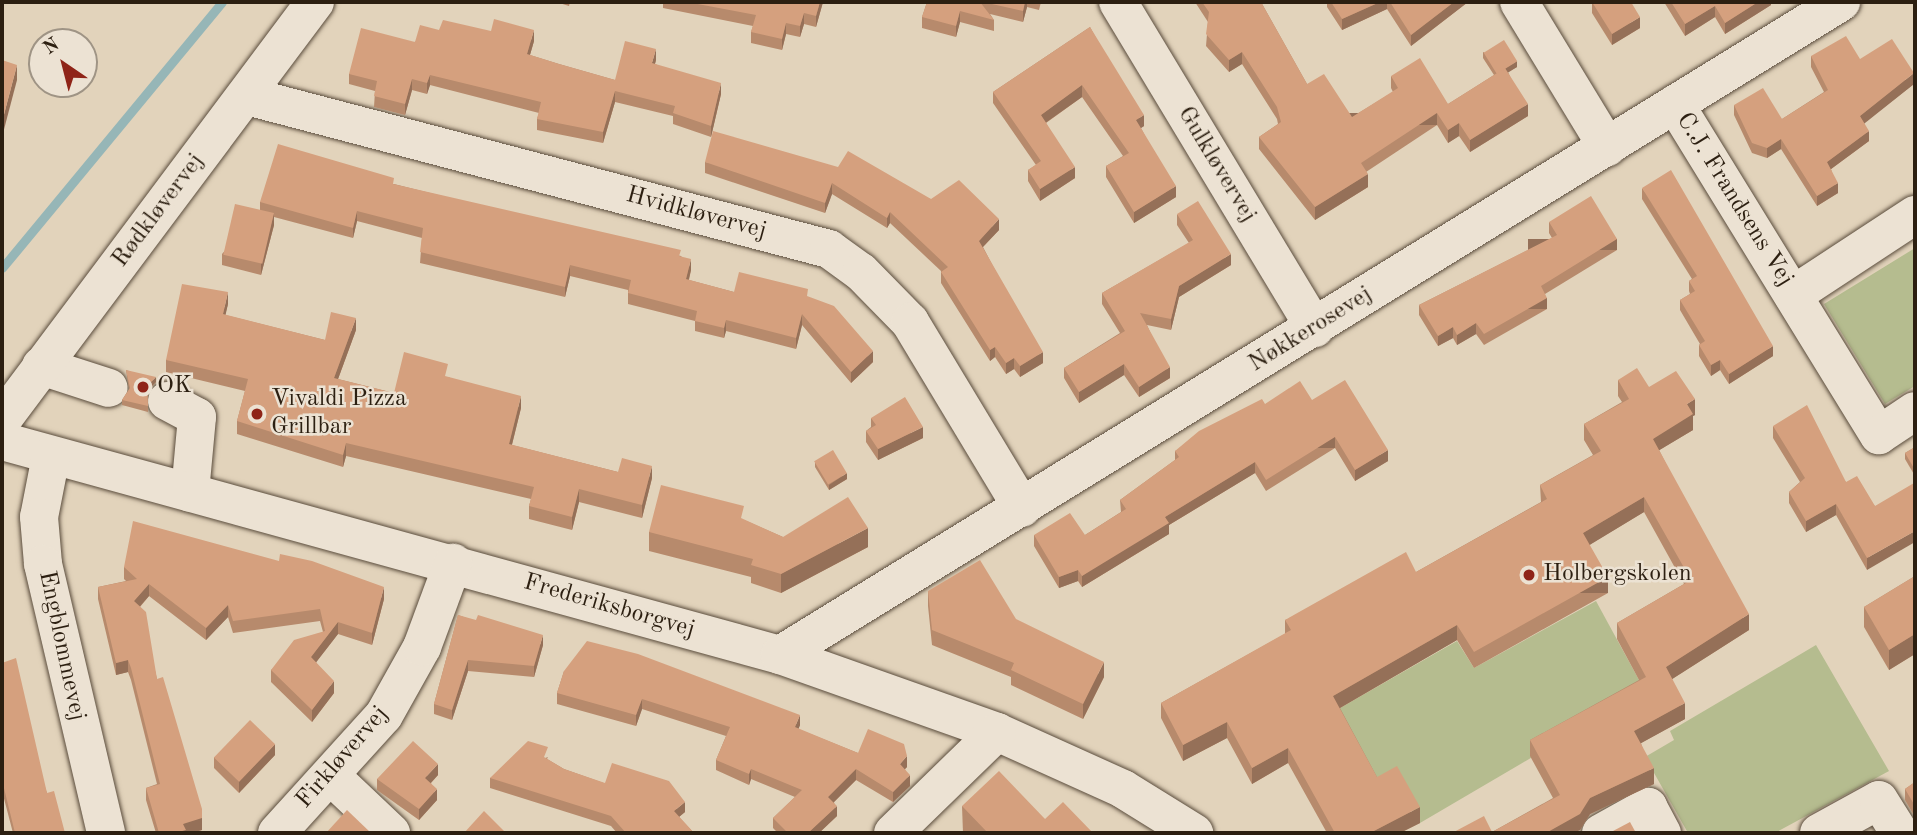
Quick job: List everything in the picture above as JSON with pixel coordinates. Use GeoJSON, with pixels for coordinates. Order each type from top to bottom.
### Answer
{"type":"FeatureCollection","features":[{"type":"Feature","properties":{"kind":"street","name":"Rødkløvervej"},"geometry":{"type":"LineString","coordinates":[[2,420],[315,2]]}},
{"type":"Feature","properties":{"kind":"street","name":"Gulkløvervej"},"geometry":{"type":"LineString","coordinates":[[1118,2],[1315,328]]}},
{"type":"Feature","properties":{"kind":"street"},"geometry":{"type":"LineString","coordinates":[[1519,2],[1607,147]]}},
{"type":"Feature","properties":{"kind":"street","name":"Nøkkerosevej"},"geometry":{"type":"LineString","coordinates":[[780,655],[1841,2]]}},
{"type":"Feature","properties":{"kind":"street","name":"Hvidkløvervej"},"geometry":{"type":"LineString","coordinates":[[247,96],[829,249],[861,272],[910,323],[1022,508]]}},
{"type":"Feature","properties":{"kind":"street","name":"C.J. Frandsens Vej"},"geometry":{"type":"LineString","coordinates":[[1675,104],[1879,435],[1915,411]]}},
{"type":"Feature","properties":{"kind":"street","name":"C.J. Frandsens Vej"},"geometry":{"type":"LineString","coordinates":[[1793,295],[1915,215]]}},
{"type":"Feature","properties":{"kind":"street"},"geometry":{"type":"LineString","coordinates":[[41,366],[109,388]]}},
{"type":"Feature","properties":{"kind":"street"},"geometry":{"type":"LineString","coordinates":[[167,401],[197,416],[190,493]]}},
{"type":"Feature","properties":{"kind":"street","name":"Frederiksborgvej"},"geometry":{"type":"LineString","coordinates":[[2,442],[453,563],[780,655],[997,732],[1123,789],[1194,833]]}},
{"type":"Feature","properties":{"kind":"street","name":"Engblommevej"},"geometry":{"type":"LineString","coordinates":[[51,456],[39,517],[43,564],[106,833]]}},
{"type":"Feature","properties":{"kind":"street","name":"Firkløvervej"},"geometry":{"type":"LineString","coordinates":[[277,833],[331,776],[394,697],[422,647],[453,563]]}},
{"type":"Feature","properties":{"kind":"street"},"geometry":{"type":"LineString","coordinates":[[893,833],[997,732]]}},
{"type":"Feature","properties":{"kind":"street"},"geometry":{"type":"LineString","coordinates":[[331,776],[391,833]]}},
{"type":"Feature","properties":{"kind":"street"},"geometry":{"type":"LineString","coordinates":[[1819,833],[1879,800],[1900,833]]}},
{"type":"Feature","properties":{"kind":"street"},"geometry":{"type":"LineString","coordinates":[[1601,833],[1648,807],[1662,833]]}},
{"type":"Feature","properties":{"kind":"green space"},"geometry":{"type":"Polygon","coordinates":[[[1915,248],[1915,386],[1885,404],[1824,304],[1915,248]]]}},
{"type":"Feature","properties":{"kind":"green space"},"geometry":{"type":"Polygon","coordinates":[[[1596,601],[1645,691],[1420,823],[1397,782],[1377,793],[1333,712],[1457,641],[1474,668],[1596,601]]]}},
{"type":"Feature","properties":{"kind":"green space"},"geometry":{"type":"Polygon","coordinates":[[[1816,645],[1889,771],[1775,833],[1688,833],[1645,757],[1674,740],[1670,731],[1816,645]]]}},
{"type":"Feature","properties":{"kind":"building"},"geometry":{"type":"Polygon","coordinates":[[[687,2],[820,2],[816,16],[804,13],[800,26],[786,23],[782,39],[751,32],[756,15],[687,2]]]}},
{"type":"Feature","properties":{"kind":"building"},"geometry":{"type":"Polygon","coordinates":[[[927,2],[980,2],[994,20],[960,11],[956,26],[922,17],[927,2]]]}},
{"type":"Feature","properties":{"kind":"building"},"geometry":{"type":"Polygon","coordinates":[[[983,2],[1025,2],[1023,11],[983,2]]]}},
{"type":"Feature","properties":{"kind":"building"},"geometry":{"type":"Polygon","coordinates":[[[1202,2],[1261,2],[1307,84],[1324,74],[1352,117],[1398,88],[1391,76],[1420,58],[1448,104],[1505,68],[1528,104],[1470,140],[1459,123],[1448,130],[1437,113],[1361,163],[1368,174],[1315,207],[1259,137],[1281,122],[1277,107],[1242,52],[1229,60],[1206,34],[1209,12],[1202,2]]]}},
{"type":"Feature","properties":{"kind":"building"},"geometry":{"type":"Polygon","coordinates":[[[1331,2],[1380,2],[1342,19],[1331,2]]]}},
{"type":"Feature","properties":{"kind":"building"},"geometry":{"type":"Polygon","coordinates":[[[1390,2],[1454,2],[1411,35],[1390,2]]]}},
{"type":"Feature","properties":{"kind":"building"},"geometry":{"type":"Polygon","coordinates":[[[1592,2],[1631,2],[1640,17],[1612,34],[1592,2]]]}},
{"type":"Feature","properties":{"kind":"building"},"geometry":{"type":"Polygon","coordinates":[[[1671,2],[1758,2],[1725,23],[1715,6],[1685,24],[1671,2]]]}},
{"type":"Feature","properties":{"kind":"building"},"geometry":{"type":"Polygon","coordinates":[[[494,19],[534,30],[527,54],[615,80],[625,41],[656,49],[652,63],[721,83],[711,126],[673,113],[675,106],[615,91],[603,132],[537,119],[541,102],[430,75],[427,83],[412,79],[405,104],[374,96],[377,81],[349,74],[361,28],[415,42],[420,25],[439,30],[443,20],[491,31],[494,19]]]}},
{"type":"Feature","properties":{"kind":"building"},"geometry":{"type":"Polygon","coordinates":[[[1090,27],[1144,115],[1136,120],[1176,186],[1134,212],[1106,166],[1129,153],[1082,85],[1041,115],[1075,167],[1040,189],[1028,170],[1041,161],[993,92],[1090,27]]]}},
{"type":"Feature","properties":{"kind":"building"},"geometry":{"type":"Polygon","coordinates":[[[1846,36],[1860,59],[1892,39],[1914,73],[1860,116],[1869,131],[1827,162],[1838,183],[1817,196],[1781,139],[1767,148],[1752,143],[1734,105],[1763,88],[1782,119],[1828,90],[1811,56],[1846,36]]]}},
{"type":"Feature","properties":{"kind":"building"},"geometry":{"type":"Polygon","coordinates":[[[1504,40],[1517,61],[1497,74],[1484,53],[1504,40]]]}},
{"type":"Feature","properties":{"kind":"building"},"geometry":{"type":"Polygon","coordinates":[[[2,60],[17,65],[2,122],[2,60]]]}},
{"type":"Feature","properties":{"kind":"building"},"geometry":{"type":"Polygon","coordinates":[[[713,131],[838,167],[848,151],[931,199],[959,180],[999,219],[979,241],[1043,352],[1020,366],[1014,358],[1006,363],[995,347],[990,350],[941,272],[948,267],[890,212],[887,218],[832,183],[825,203],[705,162],[713,131]]]}},
{"type":"Feature","properties":{"kind":"building"},"geometry":{"type":"Polygon","coordinates":[[[278,144],[394,178],[393,184],[681,250],[679,256],[691,259],[686,279],[734,292],[739,272],[808,289],[807,296],[834,306],[873,351],[851,372],[802,314],[796,338],[726,320],[724,328],[695,321],[697,311],[628,293],[631,280],[570,265],[565,287],[420,252],[423,228],[357,211],[353,228],[260,202],[278,144]]]}},
{"type":"Feature","properties":{"kind":"building"},"geometry":{"type":"Polygon","coordinates":[[[1671,170],[1773,346],[1729,374],[1720,360],[1711,365],[1699,345],[1705,341],[1680,300],[1695,291],[1689,281],[1697,276],[1642,188],[1671,170]]]}},
{"type":"Feature","properties":{"kind":"building"},"geometry":{"type":"Polygon","coordinates":[[[1591,196],[1617,239],[1541,286],[1547,298],[1484,334],[1476,323],[1457,335],[1453,327],[1438,336],[1419,305],[1557,235],[1549,222],[1591,196]]]}},
{"type":"Feature","properties":{"kind":"building"},"geometry":{"type":"Polygon","coordinates":[[[1198,201],[1231,254],[1179,286],[1171,319],[1140,313],[1170,367],[1139,387],[1124,364],[1079,392],[1064,368],[1125,331],[1102,293],[1193,240],[1177,214],[1198,201]]]}},
{"type":"Feature","properties":{"kind":"building"},"geometry":{"type":"Polygon","coordinates":[[[235,204],[274,213],[262,264],[223,255],[235,204]]]}},
{"type":"Feature","properties":{"kind":"building"},"geometry":{"type":"Polygon","coordinates":[[[182,284],[228,292],[223,314],[325,340],[331,312],[356,318],[334,378],[394,393],[404,352],[448,364],[445,376],[521,396],[509,444],[618,472],[622,458],[652,466],[642,505],[579,489],[572,517],[529,506],[534,487],[346,443],[343,455],[237,421],[248,379],[166,360],[182,284]]]}},
{"type":"Feature","properties":{"kind":"building"},"geometry":{"type":"Polygon","coordinates":[[[1637,368],[1649,387],[1676,371],[1695,399],[1687,404],[1693,414],[1653,439],[1749,614],[1666,667],[1685,703],[1634,731],[1654,768],[1590,798],[1580,814],[1546,833],[1452,833],[1484,816],[1492,832],[1560,795],[1530,740],[1646,677],[1617,623],[1691,580],[1644,497],[1583,533],[1608,577],[1474,652],[1457,625],[1333,696],[1377,777],[1397,766],[1420,807],[1370,833],[1335,833],[1288,748],[1252,768],[1227,722],[1183,745],[1161,703],[1291,630],[1285,620],[1406,552],[1416,572],[1547,499],[1540,485],[1601,451],[1584,424],[1629,399],[1618,380],[1637,368]]]}},
{"type":"Feature","properties":{"kind":"building"},"geometry":{"type":"Polygon","coordinates":[[[126,370],[156,377],[147,386],[148,406],[122,400],[130,388],[126,370]]]}},
{"type":"Feature","properties":{"kind":"building"},"geometry":{"type":"Polygon","coordinates":[[[1345,380],[1388,450],[1355,470],[1335,437],[1266,480],[1255,462],[1165,517],[1169,523],[1082,576],[1078,570],[1059,577],[1034,535],[1070,513],[1085,535],[1126,509],[1120,500],[1179,457],[1175,451],[1199,431],[1262,399],[1265,404],[1300,381],[1312,400],[1345,380]]]}},
{"type":"Feature","properties":{"kind":"building"},"geometry":{"type":"Polygon","coordinates":[[[905,397],[923,427],[878,449],[866,431],[876,425],[871,418],[905,397]]]}},
{"type":"Feature","properties":{"kind":"building"},"geometry":{"type":"Polygon","coordinates":[[[1807,405],[1846,482],[1857,476],[1875,506],[1914,483],[1915,531],[1867,558],[1836,504],[1806,521],[1789,492],[1805,478],[1773,426],[1807,405]]]}},
{"type":"Feature","properties":{"kind":"building"},"geometry":{"type":"Polygon","coordinates":[[[1915,447],[1915,470],[1905,453],[1915,447]]]}},
{"type":"Feature","properties":{"kind":"building"},"geometry":{"type":"Polygon","coordinates":[[[833,450],[847,473],[828,484],[814,461],[833,450]]]}},
{"type":"Feature","properties":{"kind":"building"},"geometry":{"type":"Polygon","coordinates":[[[661,485],[744,506],[741,518],[783,537],[848,497],[868,528],[781,574],[751,565],[753,559],[649,532],[661,485]]]}},
{"type":"Feature","properties":{"kind":"building"},"geometry":{"type":"Polygon","coordinates":[[[133,521],[279,561],[280,554],[312,561],[384,587],[372,633],[338,622],[311,657],[334,681],[312,710],[271,670],[294,640],[325,631],[320,609],[233,621],[228,605],[206,628],[149,584],[134,601],[146,612],[157,679],[163,677],[202,809],[202,818],[183,824],[186,830],[175,833],[159,833],[146,788],[160,784],[131,668],[128,660],[116,663],[98,587],[137,579],[124,567],[133,521]]]}},
{"type":"Feature","properties":{"kind":"building"},"geometry":{"type":"Polygon","coordinates":[[[980,560],[1016,619],[1104,662],[1083,704],[1011,670],[1014,663],[932,630],[928,591],[980,560]]]}},
{"type":"Feature","properties":{"kind":"building"},"geometry":{"type":"Polygon","coordinates":[[[1915,576],[1915,634],[1889,650],[1864,607],[1915,576]]]}},
{"type":"Feature","properties":{"kind":"building"},"geometry":{"type":"Polygon","coordinates":[[[458,615],[476,620],[478,615],[543,635],[534,666],[468,660],[452,710],[434,704],[458,615]]]}},
{"type":"Feature","properties":{"kind":"building"},"geometry":{"type":"Polygon","coordinates":[[[587,641],[638,654],[800,715],[795,727],[858,753],[868,729],[904,744],[907,756],[900,764],[910,775],[893,792],[856,769],[828,797],[837,806],[808,833],[788,833],[773,818],[802,790],[751,769],[749,774],[716,760],[730,727],[642,699],[636,715],[557,693],[564,671],[587,641]]]}},
{"type":"Feature","properties":{"kind":"building"},"geometry":{"type":"Polygon","coordinates":[[[16,658],[47,793],[54,791],[65,833],[15,833],[2,780],[2,663],[16,658]]]}},
{"type":"Feature","properties":{"kind":"building"},"geometry":{"type":"Polygon","coordinates":[[[250,720],[275,744],[239,782],[214,757],[250,720]]]}},
{"type":"Feature","properties":{"kind":"building"},"geometry":{"type":"Polygon","coordinates":[[[413,741],[438,764],[425,778],[437,789],[419,809],[377,779],[413,741]]]}},
{"type":"Feature","properties":{"kind":"building"},"geometry":{"type":"Polygon","coordinates":[[[528,741],[548,747],[544,757],[564,769],[605,783],[612,763],[669,781],[685,802],[674,811],[694,833],[626,833],[611,816],[490,778],[528,741]]]}},
{"type":"Feature","properties":{"kind":"building"},"geometry":{"type":"Polygon","coordinates":[[[999,771],[1045,819],[1063,802],[1093,833],[988,833],[962,806],[999,771]]]}},
{"type":"Feature","properties":{"kind":"building"},"geometry":{"type":"Polygon","coordinates":[[[1915,782],[1915,806],[1905,789],[1915,782]]]}},
{"type":"Feature","properties":{"kind":"building"},"geometry":{"type":"Polygon","coordinates":[[[347,810],[371,833],[326,833],[347,810]]]}},
{"type":"Feature","properties":{"kind":"building"},"geometry":{"type":"Polygon","coordinates":[[[484,811],[506,833],[464,833],[484,811]]]}},
{"type":"Feature","properties":{"kind":"building"},"geometry":{"type":"Polygon","coordinates":[[[1630,822],[1636,833],[1614,833],[1613,831],[1630,822]]]}},
{"type":"Feature","properties":{"kind":"waterway"},"geometry":{"type":"LineString","coordinates":[[2,268],[222,2]]}},
{"type":"Feature","properties":{"kind":"place","name":"OK"},"geometry":{"type":"Point","coordinates":[143,387]}},
{"type":"Feature","properties":{"kind":"place","name":"Vivaldi Pizza Grillbar"},"geometry":{"type":"Point","coordinates":[257,414]}},
{"type":"Feature","properties":{"kind":"place","name":"Holbergskolen"},"geometry":{"type":"Point","coordinates":[1529,575]}}]}
